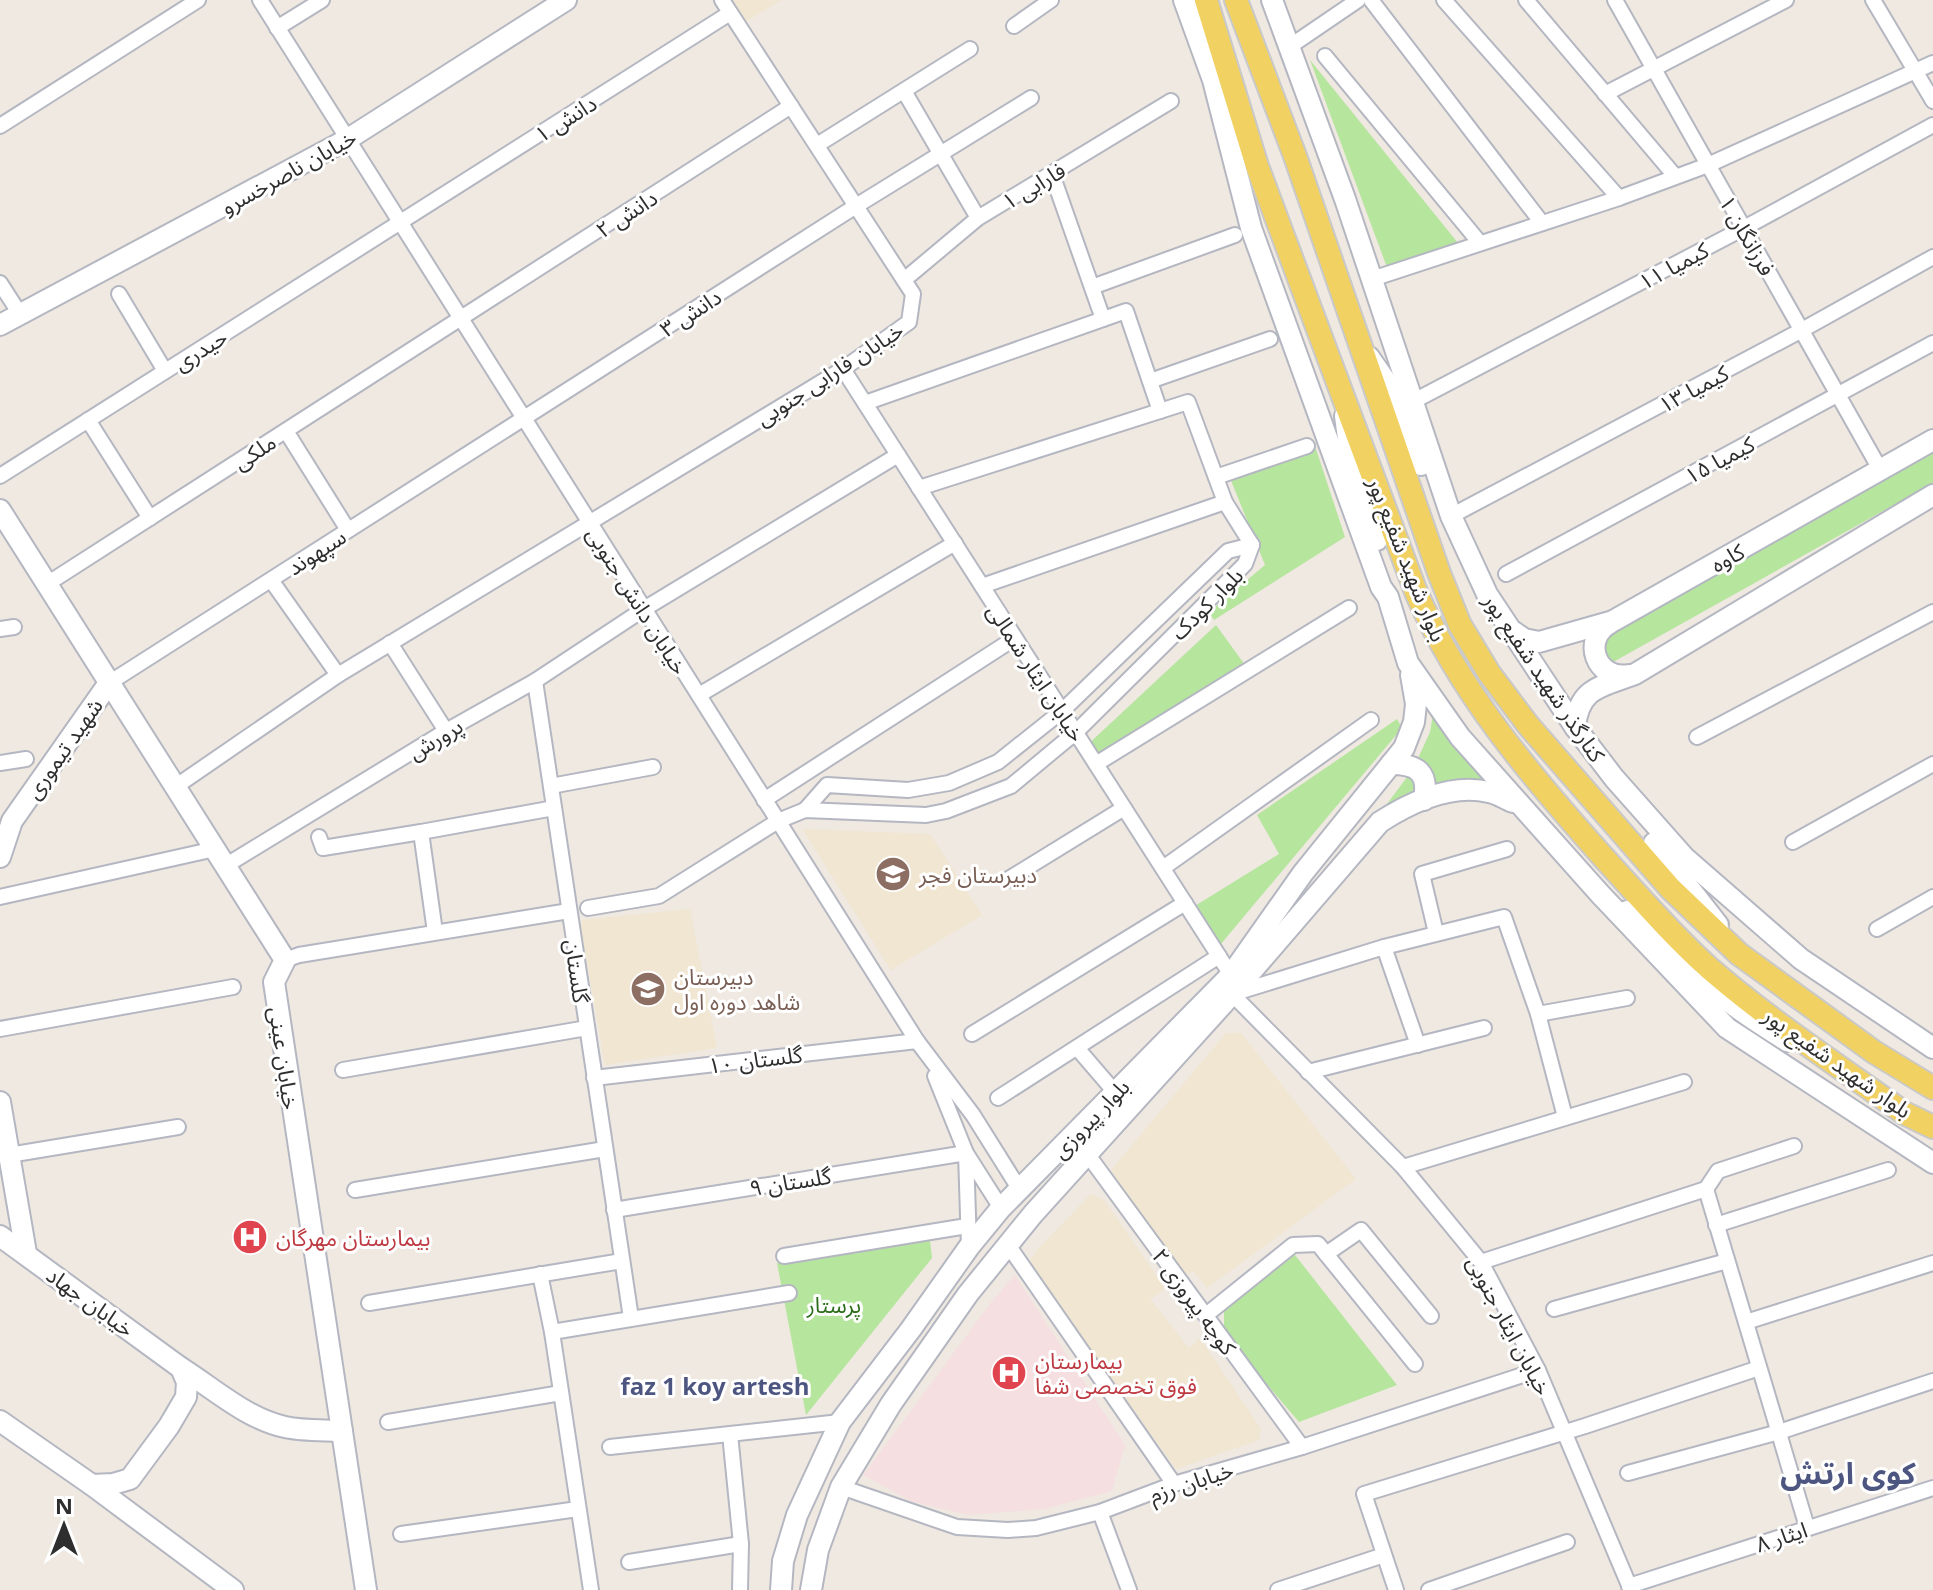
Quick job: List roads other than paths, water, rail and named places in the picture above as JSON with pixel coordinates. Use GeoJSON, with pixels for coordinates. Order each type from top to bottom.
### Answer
{"type":"FeatureCollection","features":[{"type":"Feature","properties":{"kind":"main road","name":"بلوار شهید شفیع پور"},"geometry":{"type":"LineString","coordinates":[[1206,0],[1257,166],[1416,592],[1434,631],[1469,690],[1514,754],[1639,896],[1709,967],[1904,1113],[1933,1127]]}},
{"type":"Feature","properties":{"kind":"main road","name":"بلوار شهید شفیع پور"},"geometry":{"type":"LineString","coordinates":[[1236,0],[1295,156],[1439,573],[1460,625],[1489,673],[1528,725],[1660,877],[1739,954],[1874,1052],[1933,1088]]}},
{"type":"Feature","properties":{"kind":"main road"},"geometry":{"type":"LineString","coordinates":[[1234,94],[1246,105],[1259,109],[1269,104],[1269,85]]}},
{"type":"Feature","properties":{"kind":"main road"},"geometry":{"type":"LineString","coordinates":[[1257,166],[1262,153],[1272,148],[1295,156]]}},
{"type":"Feature","properties":{"kind":"street"},"geometry":{"type":"LineString","coordinates":[[0,126],[198,0]]}},
{"type":"Feature","properties":{"kind":"street","name":"خیابان دانش جنوبی"},"geometry":{"type":"LineString","coordinates":[[260,0],[929,1061],[973,1115],[1020,1190]]}},
{"type":"Feature","properties":{"kind":"street"},"geometry":{"type":"LineString","coordinates":[[277,28],[322,0]]}},
{"type":"Feature","properties":{"kind":"street","name":"خیابان ناصرخسرو"},"geometry":{"type":"LineString","coordinates":[[0,325],[348,139],[566,0]]}},
{"type":"Feature","properties":{"kind":"street","name":"خیابان فارابی جنوبی"},"geometry":{"type":"LineString","coordinates":[[589,521],[843,369],[909,322],[913,294],[722,0]]}},
{"type":"Feature","properties":{"kind":"street"},"geometry":{"type":"LineString","coordinates":[[1014,26],[1051,0]]}},
{"type":"Feature","properties":{"kind":"street"},"geometry":{"type":"LineString","coordinates":[[1184,0],[1213,80],[1251,228],[1381,587],[1388,597]]}},
{"type":"Feature","properties":{"kind":"street","name":"کنارگذر شهید شفیع پور"},"geometry":{"type":"LineString","coordinates":[[1272,0],[1372,279],[1451,516],[1487,594],[1575,727],[1614,778],[1684,857],[1801,959],[1933,1048]]}},
{"type":"Feature","properties":{"kind":"street"},"geometry":{"type":"LineString","coordinates":[[1289,47],[1358,0]]}},
{"type":"Feature","properties":{"kind":"street"},"geometry":{"type":"LineString","coordinates":[[1371,0],[1542,223]]}},
{"type":"Feature","properties":{"kind":"street"},"geometry":{"type":"LineString","coordinates":[[1444,0],[1619,198]]}},
{"type":"Feature","properties":{"kind":"street"},"geometry":{"type":"LineString","coordinates":[[1526,0],[1675,176]]}},
{"type":"Feature","properties":{"kind":"street","name":"فرزانگان ۱"},"geometry":{"type":"LineString","coordinates":[[1615,0],[1881,471]]}},
{"type":"Feature","properties":{"kind":"street"},"geometry":{"type":"LineString","coordinates":[[1605,94],[1786,0]]}},
{"type":"Feature","properties":{"kind":"street"},"geometry":{"type":"LineString","coordinates":[[1873,0],[1933,101]]}},
{"type":"Feature","properties":{"kind":"street","name":"دانش ۱"},"geometry":{"type":"LineString","coordinates":[[400,222],[730,13]]}},
{"type":"Feature","properties":{"kind":"street"},"geometry":{"type":"LineString","coordinates":[[817,145],[970,49]]}},
{"type":"Feature","properties":{"kind":"street"},"geometry":{"type":"LineString","coordinates":[[1325,56],[1480,243]]}},
{"type":"Feature","properties":{"kind":"street"},"geometry":{"type":"LineString","coordinates":[[1372,279],[1619,198],[1708,165],[1933,63]]}},
{"type":"Feature","properties":{"kind":"street"},"geometry":{"type":"LineString","coordinates":[[904,91],[978,218]]}},
{"type":"Feature","properties":{"kind":"street","name":"دانش ۳"},"geometry":{"type":"LineString","coordinates":[[524,418],[1031,98]]}},
{"type":"Feature","properties":{"kind":"street","name":"فارابی ۱"},"geometry":{"type":"LineString","coordinates":[[904,280],[978,218],[1171,101]]}},
{"type":"Feature","properties":{"kind":"street","name":"دانش ۲"},"geometry":{"type":"LineString","coordinates":[[461,319],[791,106]]}},
{"type":"Feature","properties":{"kind":"street","name":"کیمیا ۱۱"},"geometry":{"type":"LineString","coordinates":[[1412,402],[1933,125]]}},
{"type":"Feature","properties":{"kind":"street"},"geometry":{"type":"LineString","coordinates":[[1052,174],[1103,319]]}},
{"type":"Feature","properties":{"kind":"street","name":"حیدری"},"geometry":{"type":"LineString","coordinates":[[0,476],[400,222]]}},
{"type":"Feature","properties":{"kind":"street"},"geometry":{"type":"LineString","coordinates":[[1092,287],[1235,235]]}},
{"type":"Feature","properties":{"kind":"street","name":"کیمیا ۱۳"},"geometry":{"type":"LineString","coordinates":[[1451,516],[1933,257]]}},
{"type":"Feature","properties":{"kind":"street"},"geometry":{"type":"LineString","coordinates":[[0,283],[20,314]]}},
{"type":"Feature","properties":{"kind":"street"},"geometry":{"type":"LineString","coordinates":[[119,294],[165,371]]}},
{"type":"Feature","properties":{"kind":"street"},"geometry":{"type":"LineString","coordinates":[[865,403],[1126,311],[1160,411]]}},
{"type":"Feature","properties":{"kind":"street","name":"ملکی"},"geometry":{"type":"LineString","coordinates":[[47,584],[461,319]]}},
{"type":"Feature","properties":{"kind":"street"},"geometry":{"type":"LineString","coordinates":[[1150,381],[1270,339]]}},
{"type":"Feature","properties":{"kind":"street","name":"کیمیا ۱۵"},"geometry":{"type":"LineString","coordinates":[[1506,574],[1933,343]]}},
{"type":"Feature","properties":{"kind":"street"},"geometry":{"type":"LineString","coordinates":[[1361,345],[1385,380],[1434,496],[1451,516]]}},
{"type":"Feature","properties":{"kind":"street","name":"خیابان ایثار شمالی"},"geometry":{"type":"LineString","coordinates":[[843,369],[1219,956],[1232,985]]}},
{"type":"Feature","properties":{"kind":"street"},"geometry":{"type":"LineString","coordinates":[[1342,389],[1349,446],[1380,550],[1388,597],[1408,663],[1460,737],[1600,894],[1727,1028],[1933,1163]]}},
{"type":"Feature","properties":{"kind":"street"},"geometry":{"type":"LineString","coordinates":[[919,488],[1188,402],[1225,502],[1252,545]]}},
{"type":"Feature","properties":{"kind":"street","name":"سپهوند"},"geometry":{"type":"LineString","coordinates":[[109,683],[524,418]]}},
{"type":"Feature","properties":{"kind":"street"},"geometry":{"type":"LineString","coordinates":[[88,420],[150,518]]}},
{"type":"Feature","properties":{"kind":"street"},"geometry":{"type":"LineString","coordinates":[[286,431],[348,530]]}},
{"type":"Feature","properties":{"kind":"street","name":"کاوه"},"geometry":{"type":"LineString","coordinates":[[1511,631],[1524,639],[1539,642],[1613,621],[1933,440]]}},
{"type":"Feature","properties":{"kind":"street"},"geometry":{"type":"LineString","coordinates":[[1216,477],[1307,446]]}},
{"type":"Feature","properties":{"kind":"street","name":"پرورش"},"geometry":{"type":"LineString","coordinates":[[0,897],[220,858],[535,681],[644,609],[898,455]]}},
{"type":"Feature","properties":{"kind":"street"},"geometry":{"type":"LineString","coordinates":[[1575,727],[1577,708],[1583,698],[1594,690],[1635,674],[1933,495]]}},
{"type":"Feature","properties":{"kind":"street"},"geometry":{"type":"LineString","coordinates":[[982,586],[1225,502]]}},
{"type":"Feature","properties":{"kind":"street"},"geometry":{"type":"LineString","coordinates":[[0,510],[285,960],[299,955],[569,911]]}},
{"type":"Feature","properties":{"kind":"street"},"geometry":{"type":"LineString","coordinates":[[175,787],[338,675],[589,521]]}},
{"type":"Feature","properties":{"kind":"street"},"geometry":{"type":"LineString","coordinates":[[699,695],[955,543]]}},
{"type":"Feature","properties":{"kind":"street","name":"بلوار کودک"},"geometry":{"type":"LineString","coordinates":[[827,785],[908,790],[949,783],[998,762],[1062,711],[1228,551],[1252,545]]}},
{"type":"Feature","properties":{"kind":"street","name":"بلوار کودک"},"geometry":{"type":"LineString","coordinates":[[805,810],[926,815],[946,811],[1011,786],[1076,732],[1245,564],[1252,545]]}},
{"type":"Feature","properties":{"kind":"street"},"geometry":{"type":"LineString","coordinates":[[271,580],[338,675]]}},
{"type":"Feature","properties":{"kind":"street"},"geometry":{"type":"LineString","coordinates":[[1096,764],[1349,608]]}},
{"type":"Feature","properties":{"kind":"street"},"geometry":{"type":"LineString","coordinates":[[1697,737],[1933,612]]}},
{"type":"Feature","properties":{"kind":"street"},"geometry":{"type":"LineString","coordinates":[[1159,617],[1176,633]]}},
{"type":"Feature","properties":{"kind":"street"},"geometry":{"type":"LineString","coordinates":[[1613,621],[1603,626],[1596,636],[1593,647],[1595,659],[1611,675],[1623,677],[1635,674]]}},
{"type":"Feature","properties":{"kind":"street"},"geometry":{"type":"LineString","coordinates":[[764,800],[1015,638]]}},
{"type":"Feature","properties":{"kind":"street"},"geometry":{"type":"LineString","coordinates":[[390,643],[446,731]]}},
{"type":"Feature","properties":{"kind":"street","name":"بلوار پیروزی"},"geometry":{"type":"LineString","coordinates":[[781,1590],[783,1561],[797,1515],[840,1422],[968,1237],[1020,1190],[1114,1091],[1232,985],[1303,873],[1404,748],[1414,722],[1416,704],[1408,663]]}},
{"type":"Feature","properties":{"kind":"street","name":"گلستان"},"geometry":{"type":"LineString","coordinates":[[535,681],[631,1318]]}},
{"type":"Feature","properties":{"kind":"street","name":"شهید تیموری"},"geometry":{"type":"LineString","coordinates":[[0,857],[12,821],[109,683]]}},
{"type":"Feature","properties":{"kind":"street"},"geometry":{"type":"LineString","coordinates":[[1163,868],[1371,720]]}},
{"type":"Feature","properties":{"kind":"street"},"geometry":{"type":"LineString","coordinates":[[0,763],[26,759]]}},
{"type":"Feature","properties":{"kind":"street"},"geometry":{"type":"LineString","coordinates":[[1391,764],[1413,767],[1422,774],[1426,784],[1424,800]]}},
{"type":"Feature","properties":{"kind":"street"},"geometry":{"type":"LineString","coordinates":[[1793,842],[1933,764]]}},
{"type":"Feature","properties":{"kind":"street"},"geometry":{"type":"LineString","coordinates":[[588,908],[659,896],[778,821],[805,810],[827,785],[816,766]]}},
{"type":"Feature","properties":{"kind":"street"},"geometry":{"type":"LineString","coordinates":[[551,786],[653,767]]}},
{"type":"Feature","properties":{"kind":"street"},"geometry":{"type":"LineString","coordinates":[[1614,778],[1648,836],[1739,954]]}},
{"type":"Feature","properties":{"kind":"street"},"geometry":{"type":"LineString","coordinates":[[926,787],[926,815]]}},
{"type":"Feature","properties":{"kind":"street","name":"بلوار پیروزی"},"geometry":{"type":"LineString","coordinates":[[811,1590],[818,1550],[841,1487],[891,1404],[968,1294],[1033,1214],[1088,1155],[1232,985],[1380,822],[1403,807],[1448,791],[1489,791],[1524,807]]}},
{"type":"Feature","properties":{"kind":"street"},"geometry":{"type":"LineString","coordinates":[[319,837],[323,848],[554,808]]}},
{"type":"Feature","properties":{"kind":"street"},"geometry":{"type":"LineString","coordinates":[[1007,880],[1124,808]]}},
{"type":"Feature","properties":{"kind":"street"},"geometry":{"type":"LineString","coordinates":[[421,832],[435,932]]}},
{"type":"Feature","properties":{"kind":"street"},"geometry":{"type":"LineString","coordinates":[[1436,933],[1422,874],[1507,849]]}},
{"type":"Feature","properties":{"kind":"street"},"geometry":{"type":"LineString","coordinates":[[1600,894],[1651,927],[1705,982],[1739,1011],[1864,1084]]}},
{"type":"Feature","properties":{"kind":"street"},"geometry":{"type":"LineString","coordinates":[[1877,929],[1933,897]]}},
{"type":"Feature","properties":{"kind":"street"},"geometry":{"type":"LineString","coordinates":[[972,1034],[1185,903]]}},
{"type":"Feature","properties":{"kind":"street"},"geometry":{"type":"LineString","coordinates":[[1232,985],[1504,917],[1538,1014],[1565,1117]]}},
{"type":"Feature","properties":{"kind":"street"},"geometry":{"type":"LineString","coordinates":[[1384,947],[1418,1045]]}},
{"type":"Feature","properties":{"kind":"street"},"geometry":{"type":"LineString","coordinates":[[998,1098],[1219,956]]}},
{"type":"Feature","properties":{"kind":"street","name":"خیابان عینی"},"geometry":{"type":"LineString","coordinates":[[285,960],[274,982],[366,1590]]}},
{"type":"Feature","properties":{"kind":"street","name":"خیابان ایثار جنوبی"},"geometry":{"type":"LineString","coordinates":[[1232,985],[1308,1072],[1403,1167],[1481,1262],[1538,1370],[1630,1588]]}},
{"type":"Feature","properties":{"kind":"street"},"geometry":{"type":"LineString","coordinates":[[0,1029],[233,987]]}},
{"type":"Feature","properties":{"kind":"street"},"geometry":{"type":"LineString","coordinates":[[1538,1014],[1627,998]]}},
{"type":"Feature","properties":{"kind":"street"},"geometry":{"type":"LineString","coordinates":[[343,1070],[587,1028]]}},
{"type":"Feature","properties":{"kind":"street"},"geometry":{"type":"LineString","coordinates":[[1308,1072],[1484,1028]]}},
{"type":"Feature","properties":{"kind":"street","name":"گلستان ۱۰"},"geometry":{"type":"LineString","coordinates":[[594,1078],[917,1041]]}},
{"type":"Feature","properties":{"kind":"street"},"geometry":{"type":"LineString","coordinates":[[1077,1048],[1114,1091]]}},
{"type":"Feature","properties":{"kind":"street","name":"خیابان دانش جنوبی"},"geometry":{"type":"LineString","coordinates":[[929,1061],[966,1153],[1001,1208]]}},
{"type":"Feature","properties":{"kind":"street"},"geometry":{"type":"LineString","coordinates":[[1403,1167],[1684,1082]]}},
{"type":"Feature","properties":{"kind":"street"},"geometry":{"type":"LineString","coordinates":[[0,1102],[26,1253]]}},
{"type":"Feature","properties":{"kind":"street"},"geometry":{"type":"LineString","coordinates":[[9,1155],[178,1127]]}},
{"type":"Feature","properties":{"kind":"street"},"geometry":{"type":"LineString","coordinates":[[1481,1262],[1706,1189],[1718,1171],[1794,1146]]}},
{"type":"Feature","properties":{"kind":"street"},"geometry":{"type":"LineString","coordinates":[[355,1190],[605,1149]]}},
{"type":"Feature","properties":{"kind":"street","name":"خیابان دانش جنوبی"},"geometry":{"type":"LineString","coordinates":[[966,1153],[968,1237]]}},
{"type":"Feature","properties":{"kind":"street","name":"گلستان ۹"},"geometry":{"type":"LineString","coordinates":[[614,1210],[966,1153]]}},
{"type":"Feature","properties":{"kind":"street","name":"کوچه پیروزی ۲"},"geometry":{"type":"LineString","coordinates":[[1088,1155],[1302,1447]]}},
{"type":"Feature","properties":{"kind":"street"},"geometry":{"type":"LineString","coordinates":[[1716,1225],[1888,1170]]}},
{"type":"Feature","properties":{"kind":"street"},"geometry":{"type":"LineString","coordinates":[[1706,1189],[1807,1527]]}},
{"type":"Feature","properties":{"kind":"street"},"geometry":{"type":"LineString","coordinates":[[1020,1190],[1033,1214]]}},
{"type":"Feature","properties":{"kind":"street"},"geometry":{"type":"LineString","coordinates":[[1001,1208],[1033,1214]]}},
{"type":"Feature","properties":{"kind":"street"},"geometry":{"type":"LineString","coordinates":[[1326,1254],[1361,1230],[1431,1316]]}},
{"type":"Feature","properties":{"kind":"street","name":"خیابان جهاد"},"geometry":{"type":"LineString","coordinates":[[0,1236],[181,1368],[251,1413],[285,1427],[342,1431]]}},
{"type":"Feature","properties":{"kind":"street"},"geometry":{"type":"LineString","coordinates":[[784,1256],[968,1237]]}},
{"type":"Feature","properties":{"kind":"street"},"geometry":{"type":"LineString","coordinates":[[1206,1315],[1293,1245],[1318,1244],[1415,1364]]}},
{"type":"Feature","properties":{"kind":"street"},"geometry":{"type":"LineString","coordinates":[[1008,1245],[1174,1484]]}},
{"type":"Feature","properties":{"kind":"street"},"geometry":{"type":"LineString","coordinates":[[369,1303],[622,1261]]}},
{"type":"Feature","properties":{"kind":"street"},"geometry":{"type":"LineString","coordinates":[[1554,1309],[1727,1261]]}},
{"type":"Feature","properties":{"kind":"street"},"geometry":{"type":"LineString","coordinates":[[1746,1322],[1933,1263]]}},
{"type":"Feature","properties":{"kind":"street"},"geometry":{"type":"LineString","coordinates":[[540,1274],[552,1332],[591,1590]]}},
{"type":"Feature","properties":{"kind":"street"},"geometry":{"type":"LineString","coordinates":[[552,1332],[789,1293]]}},
{"type":"Feature","properties":{"kind":"street"},"geometry":{"type":"LineString","coordinates":[[92,1485],[130,1479],[186,1397],[187,1382],[181,1368]]}},
{"type":"Feature","properties":{"kind":"street"},"geometry":{"type":"LineString","coordinates":[[1396,1590],[1364,1494],[1759,1368]]}},
{"type":"Feature","properties":{"kind":"street","name":"خیابان رزم"},"geometry":{"type":"LineString","coordinates":[[841,1487],[931,1520],[968,1528],[1036,1528],[1100,1512],[1174,1484],[1302,1447],[1538,1370]]}},
{"type":"Feature","properties":{"kind":"street"},"geometry":{"type":"LineString","coordinates":[[1628,1473],[1779,1432],[1933,1381]]}},
{"type":"Feature","properties":{"kind":"street"},"geometry":{"type":"LineString","coordinates":[[388,1422],[561,1393]]}},
{"type":"Feature","properties":{"kind":"street"},"geometry":{"type":"LineString","coordinates":[[0,1421],[233,1590]]}},
{"type":"Feature","properties":{"kind":"street"},"geometry":{"type":"LineString","coordinates":[[610,1447],[840,1422]]}},
{"type":"Feature","properties":{"kind":"street"},"geometry":{"type":"LineString","coordinates":[[730,1434],[741,1544],[740,1590]]}},
{"type":"Feature","properties":{"kind":"street","name":"ایثار ۸"},"geometry":{"type":"LineString","coordinates":[[1630,1588],[1807,1527],[1933,1488]]}},
{"type":"Feature","properties":{"kind":"street"},"geometry":{"type":"LineString","coordinates":[[401,1534],[578,1509]]}},
{"type":"Feature","properties":{"kind":"street"},"geometry":{"type":"LineString","coordinates":[[1100,1512],[1129,1590]]}},
{"type":"Feature","properties":{"kind":"street"},"geometry":{"type":"LineString","coordinates":[[1429,1590],[1567,1542]]}},
{"type":"Feature","properties":{"kind":"street"},"geometry":{"type":"LineString","coordinates":[[629,1562],[741,1544]]}},
{"type":"Feature","properties":{"kind":"street"},"geometry":{"type":"LineString","coordinates":[[1278,1590],[1384,1555]]}},
{"type":"Feature","properties":{"kind":"place","name":"دبیرستان فجر"},"geometry":{"type":"Point","coordinates":[893,874]}},
{"type":"Feature","properties":{"kind":"place","name":"دبیرستان شاهد دوره اول"},"geometry":{"type":"Point","coordinates":[648,989]}},
{"type":"Feature","properties":{"kind":"place","name":"بیمارستان مهرگان"},"geometry":{"type":"Point","coordinates":[250,1237]}},
{"type":"Feature","properties":{"kind":"place","name":"بیمارستان فوق تخصصی شفا"},"geometry":{"type":"Point","coordinates":[1009,1373]}},
{"type":"Feature","properties":{"kind":"district","name":"faz 1 koy artesh"},"geometry":{"type":"Point","coordinates":[715,1385]}},
{"type":"Feature","properties":{"kind":"district","name":"کوی ارتش"},"geometry":{"type":"Point","coordinates":[1848,1472]}},
{"type":"Feature","properties":{"kind":"park label","name":"پرستار"},"geometry":{"type":"Point","coordinates":[834,1304]}}]}
